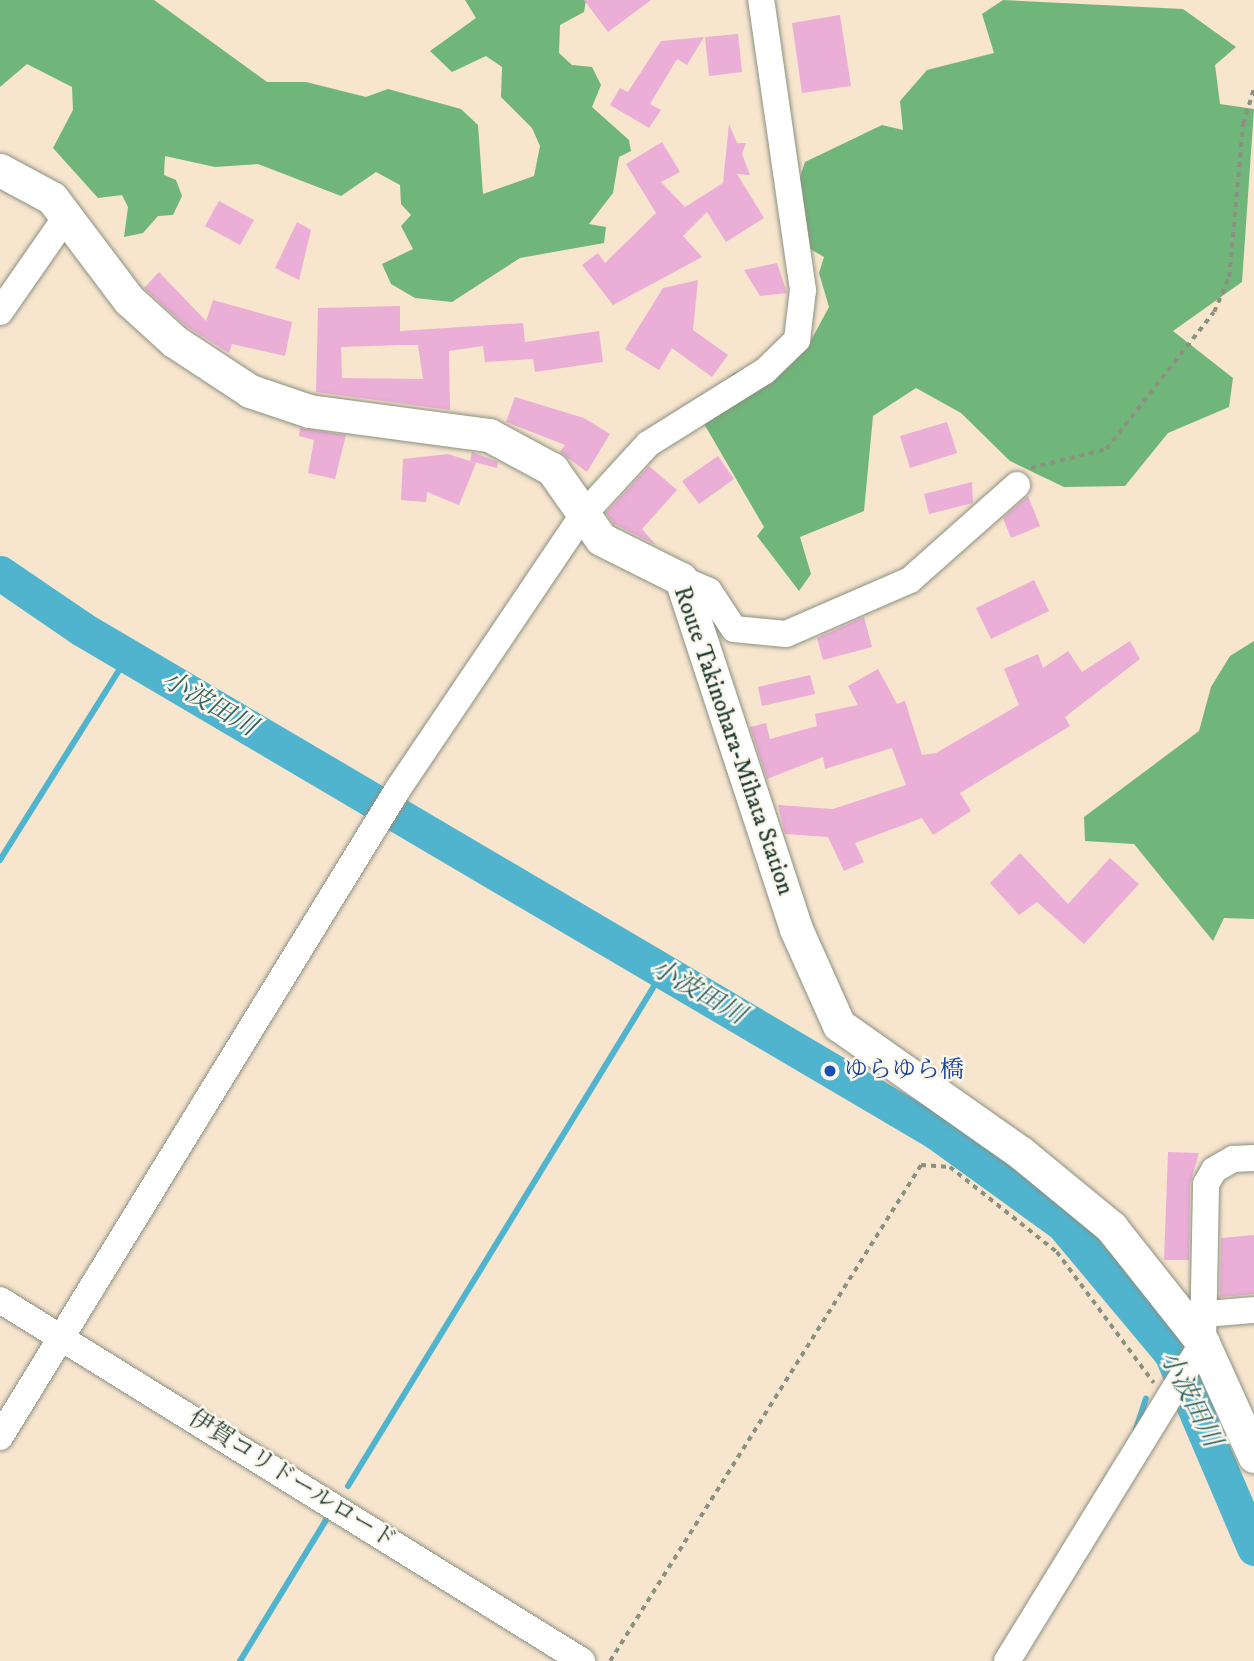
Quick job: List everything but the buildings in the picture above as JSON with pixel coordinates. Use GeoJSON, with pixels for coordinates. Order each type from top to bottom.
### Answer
{"type":"FeatureCollection","features":[{"type":"Feature","properties":{"kind":"main road","name":"Route Takinohara-Mihata Station"},"geometry":{"type":"LineString","coordinates":[[0,170],[34,186],[68,214],[129,300],[174,341],[250,391],[309,411],[489,435],[538,457],[583,515],[623,555],[681,579],[796,929],[839,1025],[1085,1202],[1200,1340],[1254,1457]]}},
{"type":"Feature","properties":{"kind":"street"},"geometry":{"type":"LineString","coordinates":[[0,1437],[398,789],[583,515],[648,444],[783,359],[803,321],[761,0]]}},
{"type":"Feature","properties":{"kind":"street"},"geometry":{"type":"LineString","coordinates":[[0,312],[68,214]]}},
{"type":"Feature","properties":{"kind":"street"},"geometry":{"type":"LineString","coordinates":[[681,579],[709,591],[734,629],[786,634],[910,580],[1017,485]]}},
{"type":"Feature","properties":{"kind":"street"},"geometry":{"type":"LineString","coordinates":[[1007,1661],[1170,1397],[1200,1340],[1206,1184],[1214,1170],[1233,1159],[1254,1158]]}},
{"type":"Feature","properties":{"kind":"street","name":"伊賀コリドールロード"},"geometry":{"type":"LineString","coordinates":[[0,1300],[582,1661]]}},
{"type":"Feature","properties":{"kind":"street"},"geometry":{"type":"LineString","coordinates":[[1200,1340],[1254,1310]]}},
{"type":"Feature","properties":{"kind":"path"},"geometry":{"type":"LineString","coordinates":[[1017,485],[1029,468],[1106,449],[1214,312],[1229,277],[1243,124],[1254,89]]}},
{"type":"Feature","properties":{"kind":"path"},"geometry":{"type":"LineString","coordinates":[[610,1661],[921,1165],[950,1167],[1057,1252],[1170,1397]]}},
{"type":"Feature","properties":{"kind":"green space"},"geometry":{"type":"Polygon","coordinates":[[[0,0],[154,0],[267,82],[306,82],[366,97],[388,89],[461,109],[478,125],[483,194],[534,176],[540,146],[532,128],[501,97],[502,67],[486,56],[452,72],[430,51],[476,18],[465,0],[586,0],[584,12],[560,25],[559,53],[572,65],[592,67],[601,85],[592,107],[629,140],[631,151],[619,157],[613,193],[589,224],[606,227],[604,243],[520,258],[452,302],[415,298],[391,284],[382,264],[413,249],[401,226],[411,215],[401,204],[400,185],[376,172],[341,196],[258,164],[215,167],[165,156],[164,175],[176,180],[182,196],[173,215],[158,216],[143,233],[124,237],[128,207],[122,195],[98,198],[53,148],[73,110],[72,87],[27,64],[0,87],[0,0]]]}},
{"type":"Feature","properties":{"kind":"green space"},"geometry":{"type":"Polygon","coordinates":[[[1003,0],[1183,9],[1236,47],[1215,65],[1220,104],[1254,109],[1242,282],[1173,331],[1233,378],[1229,407],[1168,433],[1125,486],[1064,487],[1010,461],[961,413],[916,388],[873,416],[864,511],[800,537],[811,574],[799,591],[757,536],[764,527],[703,422],[707,396],[734,373],[809,344],[829,307],[819,273],[824,257],[807,247],[797,186],[805,162],[882,125],[903,130],[900,101],[927,70],[994,53],[982,14],[1003,0]]]}},
{"type":"Feature","properties":{"kind":"green space"},"geometry":{"type":"Polygon","coordinates":[[[1254,641],[1254,919],[1224,918],[1213,941],[1134,844],[1085,841],[1084,817],[1199,731],[1211,687],[1230,656],[1254,641]]]}},
{"type":"Feature","properties":{"kind":"waterway","name":"小波田川"},"geometry":{"type":"LineString","coordinates":[[0,573],[82,629],[936,1132],[1063,1224],[1171,1353],[1254,1548]]}},
{"type":"Feature","properties":{"kind":"waterway"},"geometry":{"type":"LineString","coordinates":[[0,860],[128,656]]}},
{"type":"Feature","properties":{"kind":"waterway"},"geometry":{"type":"LineString","coordinates":[[348,1486],[664,970]]}},
{"type":"Feature","properties":{"kind":"waterway"},"geometry":{"type":"LineString","coordinates":[[1136,1429],[1146,1399]]}},
{"type":"Feature","properties":{"kind":"waterway"},"geometry":{"type":"LineString","coordinates":[[240,1661],[326,1520]]}},
{"type":"Feature","properties":{"kind":"place","name":"ゆらゆら橋"},"geometry":{"type":"Point","coordinates":[830,1071]}}]}
